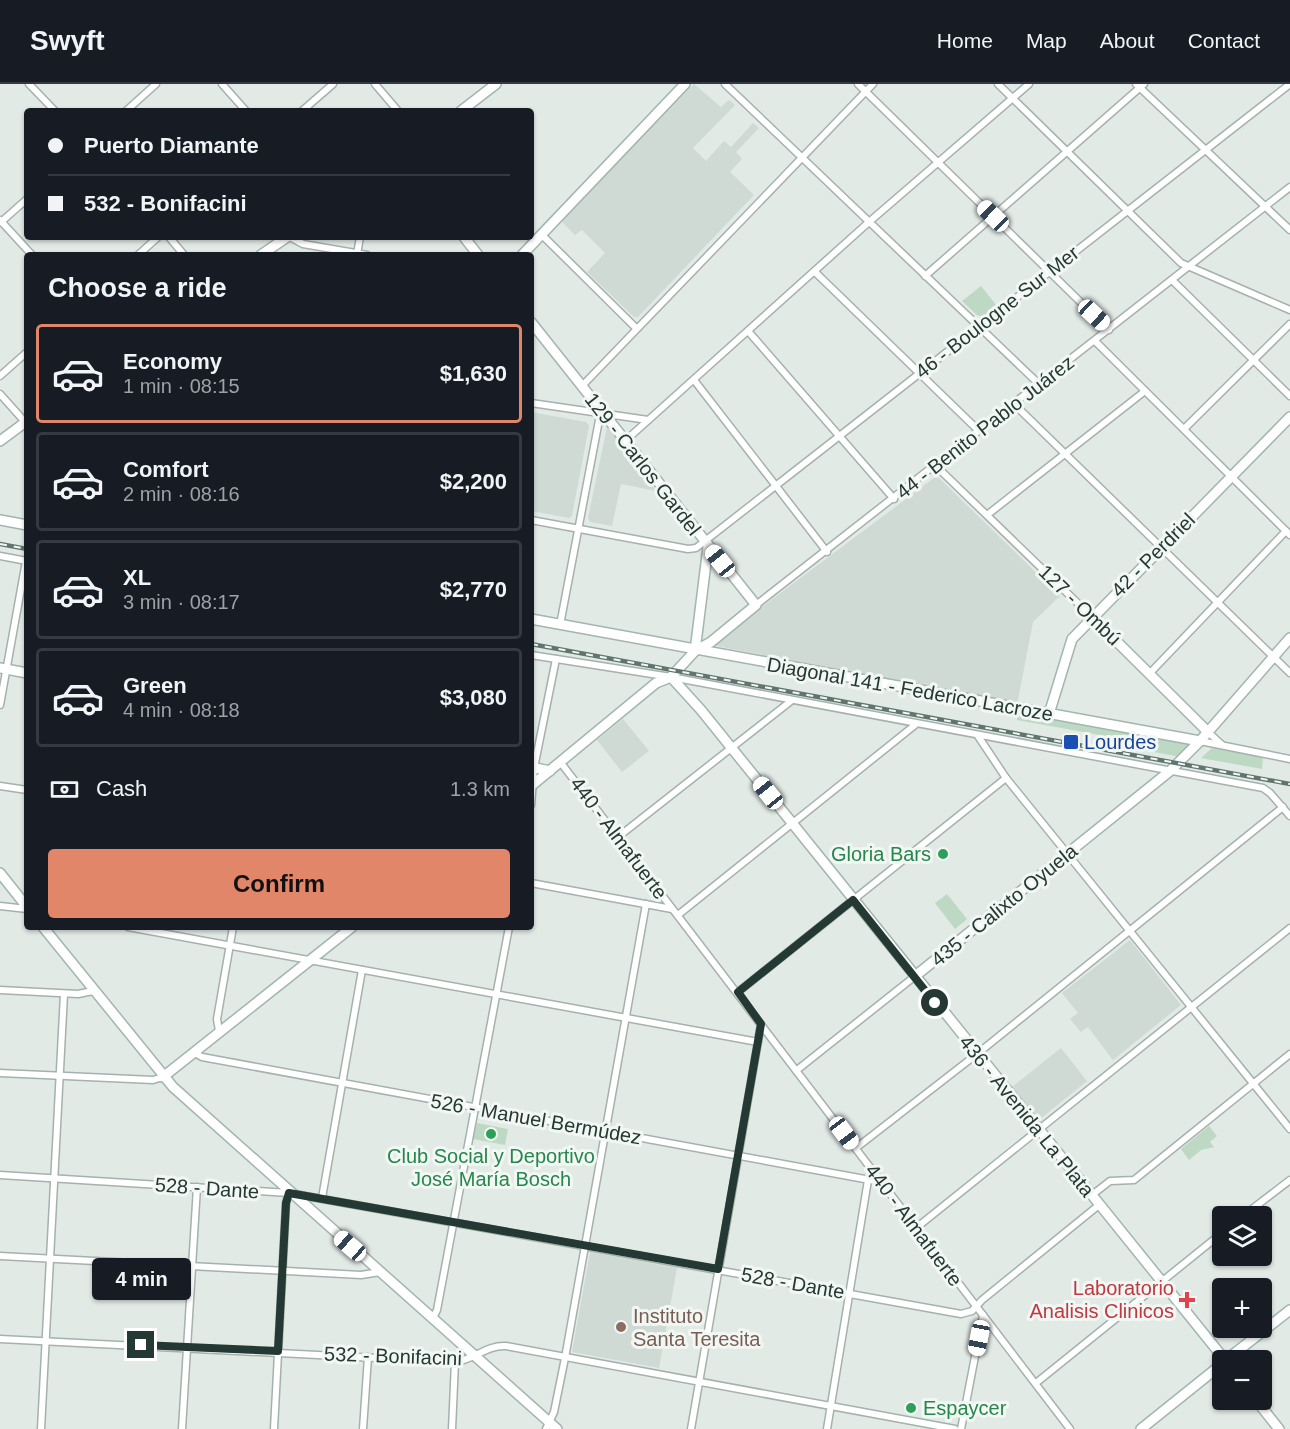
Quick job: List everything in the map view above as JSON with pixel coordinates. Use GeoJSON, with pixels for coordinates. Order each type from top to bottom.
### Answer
{"type":"FeatureCollection","features":[{"type":"Feature","properties":{"kind":"street"},"geometry":{"type":"LineString","coordinates":[[29,84],[52,108]]}},
{"type":"Feature","properties":{"kind":"street"},"geometry":{"type":"LineString","coordinates":[[129,108],[156,84]]}},
{"type":"Feature","properties":{"kind":"street"},"geometry":{"type":"LineString","coordinates":[[222,84],[243,108]]}},
{"type":"Feature","properties":{"kind":"street"},"geometry":{"type":"LineString","coordinates":[[305,108],[333,84]]}},
{"type":"Feature","properties":{"kind":"street"},"geometry":{"type":"LineString","coordinates":[[375,84],[395,108]]}},
{"type":"Feature","properties":{"kind":"street"},"geometry":{"type":"LineString","coordinates":[[465,108],[496,84]]}},
{"type":"Feature","properties":{"kind":"street"},"geometry":{"type":"LineString","coordinates":[[525,252],[685,84]]}},
{"type":"Feature","properties":{"kind":"street"},"geometry":{"type":"LineString","coordinates":[[725,84],[1039,384]]}},
{"type":"Feature","properties":{"kind":"street"},"geometry":{"type":"LineString","coordinates":[[858,84],[1109,330]]}},
{"type":"Feature","properties":{"kind":"street"},"geometry":{"type":"LineString","coordinates":[[582,386],[873,84]]}},
{"type":"Feature","properties":{"kind":"street"},"geometry":{"type":"LineString","coordinates":[[998,84],[1127,211],[1187,266],[1290,310]]}},
{"type":"Feature","properties":{"kind":"street"},"geometry":{"type":"LineString","coordinates":[[626,441],[869,222],[1029,84]]}},
{"type":"Feature","properties":{"kind":"street"},"geometry":{"type":"LineString","coordinates":[[926,276],[1140,85],[1290,230]]}},
{"type":"Feature","properties":{"kind":"street","name":"46 - Boulogne Sur Mer"},"geometry":{"type":"LineString","coordinates":[[706,543],[774,485],[1288,86]]}},
{"type":"Feature","properties":{"kind":"street","name":"44 - Benito Pablo Juárez"},"geometry":{"type":"LineString","coordinates":[[671,677],[695,651],[711,642],[827,552],[1290,187]]}},
{"type":"Feature","properties":{"kind":"street"},"geometry":{"type":"LineString","coordinates":[[24,202],[1,221],[29,252]]}},
{"type":"Feature","properties":{"kind":"street"},"geometry":{"type":"LineString","coordinates":[[542,235],[636,328]]}},
{"type":"Feature","properties":{"kind":"street"},"geometry":{"type":"LineString","coordinates":[[141,252],[155,240]]}},
{"type":"Feature","properties":{"kind":"street"},"geometry":{"type":"LineString","coordinates":[[172,240],[182,252]]}},
{"type":"Feature","properties":{"kind":"street"},"geometry":{"type":"LineString","coordinates":[[266,252],[284,240]]}},
{"type":"Feature","properties":{"kind":"street"},"geometry":{"type":"LineString","coordinates":[[295,240],[303,244],[346,252]]}},
{"type":"Feature","properties":{"kind":"street"},"geometry":{"type":"LineString","coordinates":[[466,240],[476,252]]}},
{"type":"Feature","properties":{"kind":"street"},"geometry":{"type":"LineString","coordinates":[[815,272],[979,431]]}},
{"type":"Feature","properties":{"kind":"street"},"geometry":{"type":"LineString","coordinates":[[1172,280],[1290,396]]}},
{"type":"Feature","properties":{"kind":"street"},"geometry":{"type":"LineString","coordinates":[[1184,429],[1290,324]]}},
{"type":"Feature","properties":{"kind":"street","name":"129 - Carlos Gardel"},"geometry":{"type":"LineString","coordinates":[[534,325],[603,415],[756,605]]}},
{"type":"Feature","properties":{"kind":"street"},"geometry":{"type":"LineString","coordinates":[[748,331],[894,499]]}},
{"type":"Feature","properties":{"kind":"street"},"geometry":{"type":"LineString","coordinates":[[1095,341],[1288,533],[1150,673]]}},
{"type":"Feature","properties":{"kind":"street"},"geometry":{"type":"LineString","coordinates":[[0,376],[24,355]]}},
{"type":"Feature","properties":{"kind":"street"},"geometry":{"type":"LineString","coordinates":[[694,380],[827,552]]}},
{"type":"Feature","properties":{"kind":"street"},"geometry":{"type":"LineString","coordinates":[[987,515],[1145,391]]}},
{"type":"Feature","properties":{"kind":"street"},"geometry":{"type":"LineString","coordinates":[[0,394],[24,419]]}},
{"type":"Feature","properties":{"kind":"street"},"geometry":{"type":"LineString","coordinates":[[534,404],[648,420]]}},
{"type":"Feature","properties":{"kind":"street"},"geometry":{"type":"LineString","coordinates":[[1014,404],[1290,673]]}},
{"type":"Feature","properties":{"kind":"street"},"geometry":{"type":"LineString","coordinates":[[560,625],[603,415]]}},
{"type":"Feature","properties":{"kind":"street","name":"42 - Perdriel"},"geometry":{"type":"LineString","coordinates":[[1049,714],[1070,642],[1161,546],[1290,417]]}},
{"type":"Feature","properties":{"kind":"street"},"geometry":{"type":"LineString","coordinates":[[0,441],[24,424]]}},
{"type":"Feature","properties":{"kind":"street","name":"127 - Ombú"},"geometry":{"type":"LineString","coordinates":[[936,466],[1222,746]]}},
{"type":"Feature","properties":{"kind":"street"},"geometry":{"type":"LineString","coordinates":[[0,520],[24,524]]}},
{"type":"Feature","properties":{"kind":"street"},"geometry":{"type":"LineString","coordinates":[[534,521],[688,549],[706,543]]}},
{"type":"Feature","properties":{"kind":"street"},"geometry":{"type":"LineString","coordinates":[[695,651],[706,543]]}},
{"type":"Feature","properties":{"kind":"street"},"geometry":{"type":"LineString","coordinates":[[0,556],[24,560]]}},
{"type":"Feature","properties":{"kind":"street"},"geometry":{"type":"LineString","coordinates":[[0,705],[3,668],[24,574]]}},
{"type":"Feature","properties":{"kind":"street","name":"Diagonal 141 - Federico Lacroze"},"geometry":{"type":"LineString","coordinates":[[534,620],[1290,759]]}},
{"type":"Feature","properties":{"kind":"street","name":"435 - Calixto Oyuela"},"geometry":{"type":"LineString","coordinates":[[797,1070],[1170,771],[1200,741],[1290,638]]}},
{"type":"Feature","properties":{"kind":"street"},"geometry":{"type":"LineString","coordinates":[[534,655],[671,677],[1267,790],[1290,816]]}},
{"type":"Feature","properties":{"kind":"street"},"geometry":{"type":"LineString","coordinates":[[534,758],[556,659]]}},
{"type":"Feature","properties":{"kind":"street"},"geometry":{"type":"LineString","coordinates":[[3,668],[24,672]]}},
{"type":"Feature","properties":{"kind":"street"},"geometry":{"type":"LineString","coordinates":[[534,783],[656,683],[671,677]]}},
{"type":"Feature","properties":{"kind":"street","name":"436 - Avenida La Plata"},"geometry":{"type":"LineString","coordinates":[[671,677],[680,684],[731,747],[1216,1350]]}},
{"type":"Feature","properties":{"kind":"street"},"geometry":{"type":"LineString","coordinates":[[618,837],[791,701]]}},
{"type":"Feature","properties":{"kind":"street"},"geometry":{"type":"LineString","coordinates":[[678,915],[915,725]]}},
{"type":"Feature","properties":{"kind":"street"},"geometry":{"type":"LineString","coordinates":[[978,736],[1006,778],[1290,1129]]}},
{"type":"Feature","properties":{"kind":"street","name":"440 - Almafuerte"},"geometry":{"type":"LineString","coordinates":[[561,763],[1070,1429]]}},
{"type":"Feature","properties":{"kind":"street"},"geometry":{"type":"LineString","coordinates":[[534,767],[550,771]]}},
{"type":"Feature","properties":{"kind":"street"},"geometry":{"type":"LineString","coordinates":[[738,992],[1006,778]]}},
{"type":"Feature","properties":{"kind":"street"},"geometry":{"type":"LineString","coordinates":[[0,786],[24,790]]}},
{"type":"Feature","properties":{"kind":"street"},"geometry":{"type":"LineString","coordinates":[[856,1148],[977,1054],[1283,807]]}},
{"type":"Feature","properties":{"kind":"street"},"geometry":{"type":"LineString","coordinates":[[0,873],[24,904]]}},
{"type":"Feature","properties":{"kind":"street"},"geometry":{"type":"LineString","coordinates":[[534,884],[672,909]]}},
{"type":"Feature","properties":{"kind":"street"},"geometry":{"type":"LineString","coordinates":[[547,1425],[554,1412],[565,1358],[646,904]]}},
{"type":"Feature","properties":{"kind":"street"},"geometry":{"type":"LineString","coordinates":[[0,906],[24,908]]}},
{"type":"Feature","properties":{"kind":"street"},"geometry":{"type":"LineString","coordinates":[[916,1228],[1290,928]]}},
{"type":"Feature","properties":{"kind":"street"},"geometry":{"type":"LineString","coordinates":[[46,930],[163,1077],[289,1193],[476,1356],[547,1425],[557,1429]]}},
{"type":"Feature","properties":{"kind":"street"},"geometry":{"type":"LineString","coordinates":[[144,930],[758,1042]]}},
{"type":"Feature","properties":{"kind":"street"},"geometry":{"type":"LineString","coordinates":[[219,1031],[217,1019],[232,930]]}},
{"type":"Feature","properties":{"kind":"street"},"geometry":{"type":"LineString","coordinates":[[0,1073],[153,1080],[163,1077],[348,930]]}},
{"type":"Feature","properties":{"kind":"street"},"geometry":{"type":"LineString","coordinates":[[433,1318],[437,1310],[508,930]]}},
{"type":"Feature","properties":{"kind":"street"},"geometry":{"type":"LineString","coordinates":[[322,1198],[362,970]]}},
{"type":"Feature","properties":{"kind":"street"},"geometry":{"type":"LineString","coordinates":[[0,990],[64,994],[93,991]]}},
{"type":"Feature","properties":{"kind":"street"},"geometry":{"type":"LineString","coordinates":[[41,1429],[64,994]]}},
{"type":"Feature","properties":{"kind":"street"},"geometry":{"type":"LineString","coordinates":[[691,1429],[761,1024]]}},
{"type":"Feature","properties":{"kind":"street","name":"526 - Manuel Bermúdez"},"geometry":{"type":"LineString","coordinates":[[193,1052],[202,1056],[474,1108],[881,1182]]}},
{"type":"Feature","properties":{"kind":"street"},"geometry":{"type":"LineString","coordinates":[[1092,1195],[1110,1181],[1134,1180],[1290,1054]]}},
{"type":"Feature","properties":{"kind":"street","name":"528 - Dante"},"geometry":{"type":"LineString","coordinates":[[0,1175],[289,1193],[961,1314],[970,1312],[977,1306]]}},
{"type":"Feature","properties":{"kind":"street"},"geometry":{"type":"LineString","coordinates":[[827,1429],[868,1180]]}},
{"type":"Feature","properties":{"kind":"street"},"geometry":{"type":"LineString","coordinates":[[1256,1206],[1290,1180]]}},
{"type":"Feature","properties":{"kind":"street"},"geometry":{"type":"LineString","coordinates":[[182,1429],[197,1187]]}},
{"type":"Feature","properties":{"kind":"street"},"geometry":{"type":"LineString","coordinates":[[274,1429],[286,1203],[289,1193]]}},
{"type":"Feature","properties":{"kind":"street"},"geometry":{"type":"LineString","coordinates":[[977,1306],[1099,1205]]}},
{"type":"Feature","properties":{"kind":"street"},"geometry":{"type":"LineString","coordinates":[[1036,1383],[1212,1241]]}},
{"type":"Feature","properties":{"kind":"street"},"geometry":{"type":"LineString","coordinates":[[0,1256],[361,1275],[380,1272]]}},
{"type":"Feature","properties":{"kind":"street"},"geometry":{"type":"LineString","coordinates":[[1240,1350],[1290,1310]]}},
{"type":"Feature","properties":{"kind":"street"},"geometry":{"type":"LineString","coordinates":[[961,1429],[983,1315]]}},
{"type":"Feature","properties":{"kind":"street","name":"532 - Bonifacini"},"geometry":{"type":"LineString","coordinates":[[0,1339],[278,1351],[455,1362],[476,1356],[497,1346],[955,1429]]}},
{"type":"Feature","properties":{"kind":"street"},"geometry":{"type":"LineString","coordinates":[[363,1429],[368,1358]]}},
{"type":"Feature","properties":{"kind":"street"},"geometry":{"type":"LineString","coordinates":[[452,1429],[455,1362]]}},
{"type":"Feature","properties":{"kind":"street"},"geometry":{"type":"LineString","coordinates":[[1147,1427],[1212,1373]]}},
{"type":"Feature","properties":{"kind":"street"},"geometry":{"type":"LineString","coordinates":[[1264,1410],[1279,1429]]}},
{"type":"Feature","properties":{"kind":"shaded area"},"geometry":{"type":"Polygon","coordinates":[[[694,84],[721,107],[729,100],[735,105],[693,148],[706,161],[724,141],[731,147],[753,123],[759,128],[736,152],[742,159],[730,172],[754,195],[638,317],[634,317],[587,272],[605,253],[582,230],[575,235],[561,221],[694,84]]]}},
{"type":"Feature","properties":{"kind":"shaded area"},"geometry":{"type":"Polygon","coordinates":[[[534,413],[586,422],[589,426],[572,516],[569,518],[534,512],[534,413]]]}},
{"type":"Feature","properties":{"kind":"shaded area"},"geometry":{"type":"Polygon","coordinates":[[[607,427],[656,491],[621,484],[612,526],[590,522],[588,518],[607,427]]]}},
{"type":"Feature","properties":{"kind":"shaded area"},"geometry":{"type":"Polygon","coordinates":[[[934,478],[939,478],[1060,596],[1033,622],[1017,705],[717,646],[715,642],[934,478]]]}},
{"type":"Feature","properties":{"kind":"shaded area"},"geometry":{"type":"Polygon","coordinates":[[[623,719],[649,751],[622,772],[597,740],[623,719]]]}},
{"type":"Feature","properties":{"kind":"shaded area"},"geometry":{"type":"Polygon","coordinates":[[[1130,940],[1181,1005],[1113,1060],[1088,1027],[1081,1032],[1070,1019],[1078,1013],[1062,993],[1130,940]]]}},
{"type":"Feature","properties":{"kind":"shaded area"},"geometry":{"type":"Polygon","coordinates":[[[1061,1048],[1087,1081],[1039,1120],[1012,1087],[1061,1048]]]}},
{"type":"Feature","properties":{"kind":"shaded area","name":"Instituto Santa Teresita"},"geometry":{"type":"Polygon","coordinates":[[[590,1252],[677,1268],[659,1368],[572,1352],[590,1252]]]}},
{"type":"Feature","properties":{"kind":"green space"},"geometry":{"type":"Polygon","coordinates":[[[981,286],[997,306],[983,317],[977,315],[962,301],[981,286]]]}},
{"type":"Feature","properties":{"kind":"green space"},"geometry":{"type":"Polygon","coordinates":[[[1017,712],[1186,742],[1188,747],[1180,757],[1133,748],[1133,741],[1017,720],[1017,712]]]}},
{"type":"Feature","properties":{"kind":"green space"},"geometry":{"type":"Polygon","coordinates":[[[1212,748],[1263,757],[1262,769],[1201,758],[1212,748]]]}},
{"type":"Feature","properties":{"kind":"green space"},"geometry":{"type":"Polygon","coordinates":[[[947,894],[967,919],[955,929],[935,903],[947,894]]]}},
{"type":"Feature","properties":{"kind":"green space","name":"Club Social y Deportivo José María Bosch"},"geometry":{"type":"Polygon","coordinates":[[[477,1123],[508,1129],[505,1145],[473,1139],[477,1123]]]}},
{"type":"Feature","properties":{"kind":"green space"},"geometry":{"type":"Polygon","coordinates":[[[1209,1126],[1217,1136],[1210,1142],[1214,1147],[1201,1150],[1189,1160],[1181,1149],[1209,1126]]]}},
{"type":"Feature","properties":{"kind":"railway"},"geometry":{"type":"LineString","coordinates":[[0,544],[24,548]]}},
{"type":"Feature","properties":{"kind":"railway"},"geometry":{"type":"LineString","coordinates":[[534,645],[1290,784]]}},
{"type":"Feature","properties":{"kind":"place","name":"Lourdes"},"geometry":{"type":"Point","coordinates":[1071,742]}},
{"type":"Feature","properties":{"kind":"place","name":"Gloria Bars"},"geometry":{"type":"Point","coordinates":[943,854]}},
{"type":"Feature","properties":{"kind":"place","name":"Club Social y Deportivo José María Bosch"},"geometry":{"type":"Point","coordinates":[491,1134]}},
{"type":"Feature","properties":{"kind":"place","name":"Laboratorio Analisis Clinicos"},"geometry":{"type":"Point","coordinates":[1187,1300]}},
{"type":"Feature","properties":{"kind":"place","name":"Instituto Santa Teresita"},"geometry":{"type":"Point","coordinates":[621,1327]}},
{"type":"Feature","properties":{"kind":"place","name":"Espaycer"},"geometry":{"type":"Point","coordinates":[911,1408]}},
{"type":"Feature","properties":{"kind":"route"},"geometry":{"type":"LineString","coordinates":[[141,1345],[278,1351],[286,1200],[289,1193],[718,1269],[761,1024],[738,992],[853,900],[935,1003]]}}]}
